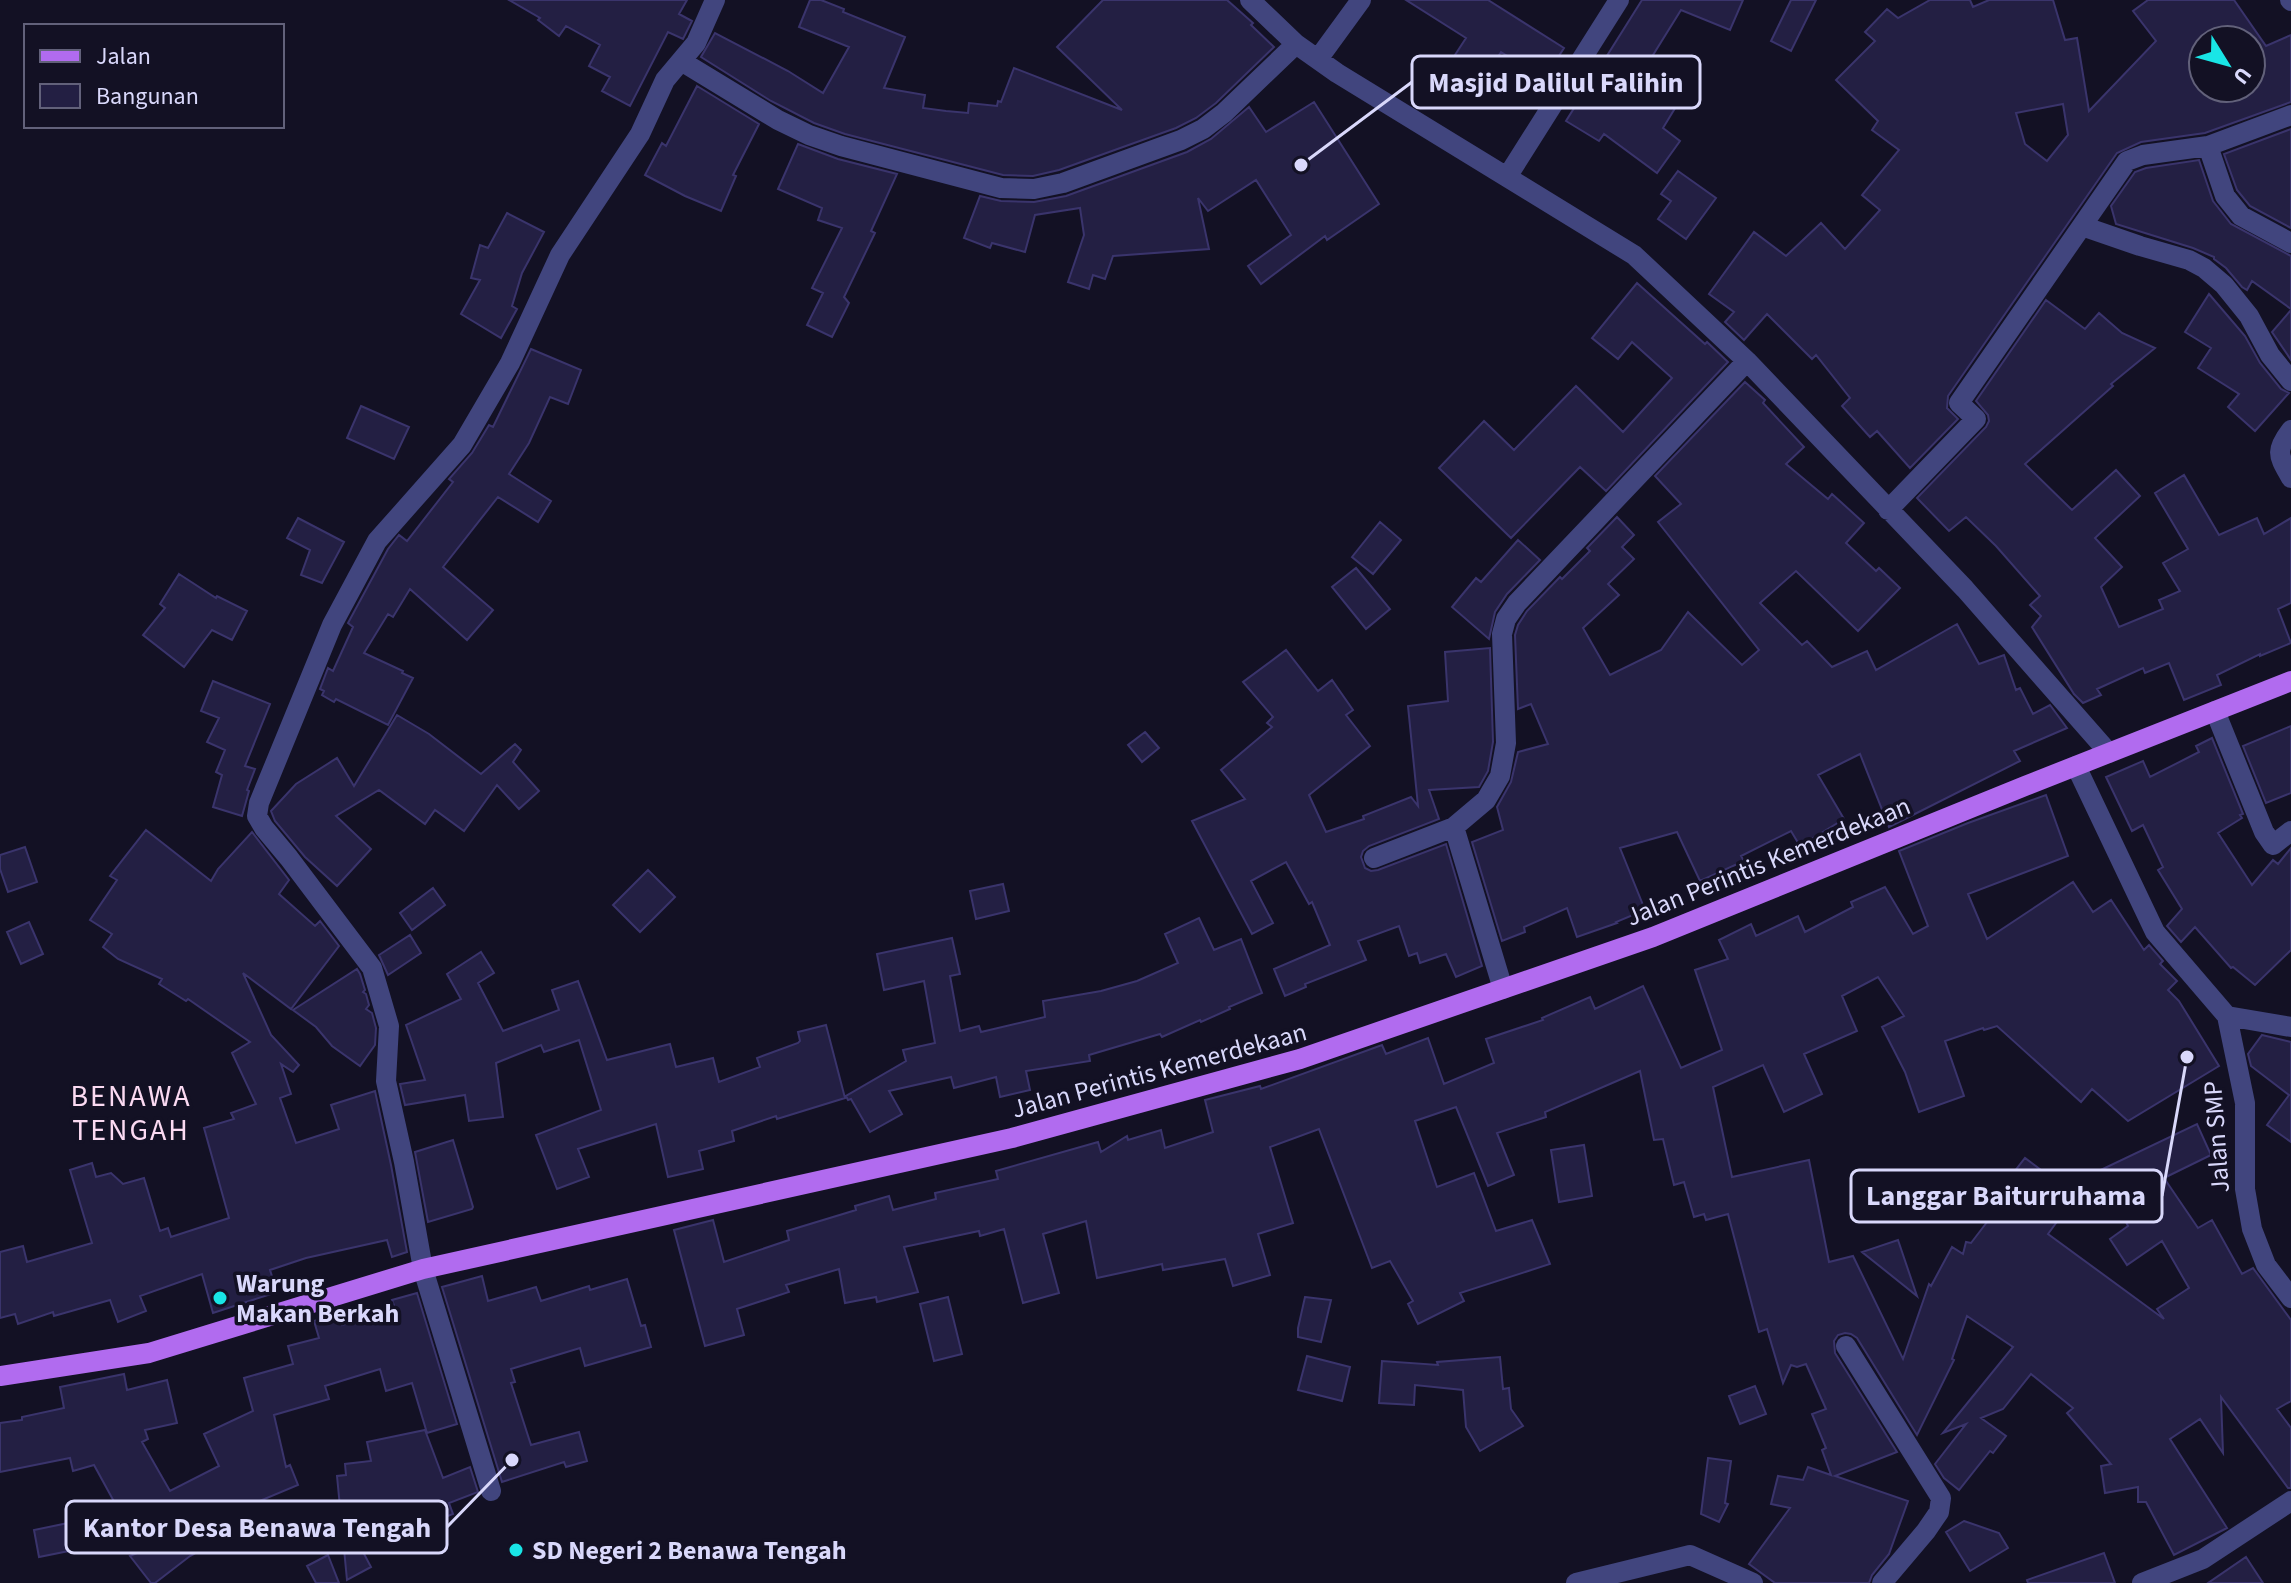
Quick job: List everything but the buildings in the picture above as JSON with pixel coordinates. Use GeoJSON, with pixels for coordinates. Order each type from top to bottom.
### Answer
{"type":"FeatureCollection","features":[{"type":"Feature","properties":{"kind":"main road","name":"Jalan Perintis Kemerdekaan"},"geometry":{"type":"LineString","coordinates":[[0,1376],[149,1353],[423,1269],[1012,1138],[1300,1059],[1653,937],[2291,681]]}},
{"type":"Feature","properties":{"kind":"street"},"geometry":{"type":"LineString","coordinates":[[491,1491],[423,1269],[386,1081],[389,1026],[372,968],[257,816],[259,803],[332,625],[377,541],[462,445],[510,363],[560,255],[640,134],[665,80],[696,43],[715,0]]}},
{"type":"Feature","properties":{"kind":"street"},"geometry":{"type":"LineString","coordinates":[[1250,0],[1296,44],[1337,73],[1634,255],[1747,361],[1965,589],[2109,753]]}},
{"type":"Feature","properties":{"kind":"street"},"geometry":{"type":"LineString","coordinates":[[1318,59],[1361,0]]}},
{"type":"Feature","properties":{"kind":"street"},"geometry":{"type":"LineString","coordinates":[[1507,177],[1619,0]]}},
{"type":"Feature","properties":{"kind":"street"},"geometry":{"type":"LineString","coordinates":[[681,61],[778,120],[809,135],[1001,188],[1034,189],[1063,183],[1203,129],[1296,44]]}},
{"type":"Feature","properties":{"kind":"street"},"geometry":{"type":"LineString","coordinates":[[1888,510],[1976,419],[1959,403],[2127,161],[2143,155],[2208,146],[2291,115]]}},
{"type":"Feature","properties":{"kind":"street"},"geometry":{"type":"LineString","coordinates":[[2208,146],[2225,196],[2241,216],[2291,243]]}},
{"type":"Feature","properties":{"kind":"street"},"geometry":{"type":"LineString","coordinates":[[2082,226],[2189,260],[2204,268],[2224,285],[2249,316],[2270,355],[2291,381]]}},
{"type":"Feature","properties":{"kind":"street"},"geometry":{"type":"LineString","coordinates":[[1374,858],[1454,827],[1486,800],[1500,776],[1506,743],[1502,634],[1506,619],[1517,603],[1747,361]]}},
{"type":"Feature","properties":{"kind":"street"},"geometry":{"type":"LineString","coordinates":[[2291,430],[2279,450],[2291,478]]}},
{"type":"Feature","properties":{"kind":"street"},"geometry":{"type":"LineString","coordinates":[[2215,711],[2264,832],[2273,845],[2291,831]]}},
{"type":"Feature","properties":{"kind":"street","name":"Jalan SMP"},"geometry":{"type":"LineString","coordinates":[[2076,766],[2155,932],[2227,1016],[2245,1103],[2245,1189],[2252,1229],[2266,1265],[2291,1298]]}},
{"type":"Feature","properties":{"kind":"street"},"geometry":{"type":"LineString","coordinates":[[1454,827],[1503,989]]}},
{"type":"Feature","properties":{"kind":"street"},"geometry":{"type":"LineString","coordinates":[[2227,1016],[2291,1027]]}},
{"type":"Feature","properties":{"kind":"street"},"geometry":{"type":"LineString","coordinates":[[1846,1346],[1941,1498],[1939,1512],[1926,1531],[1882,1583]]}},
{"type":"Feature","properties":{"kind":"street"},"geometry":{"type":"LineString","coordinates":[[2142,1583],[2203,1559],[2291,1501]]}},
{"type":"Feature","properties":{"kind":"street"},"geometry":{"type":"LineString","coordinates":[[1576,1583],[1690,1555],[1753,1583]]}},
{"type":"Feature","properties":{"kind":"place","name":"Masjid Dalilul Falihin"},"geometry":{"type":"Point","coordinates":[1301,165]}},
{"type":"Feature","properties":{"kind":"place","name":"Langgar Baiturruhama"},"geometry":{"type":"Point","coordinates":[2187,1057]}},
{"type":"Feature","properties":{"kind":"place","name":"Warung Makan Berkah"},"geometry":{"type":"Point","coordinates":[220,1298]}},
{"type":"Feature","properties":{"kind":"place","name":"Kantor Desa Benawa Tengah"},"geometry":{"type":"Point","coordinates":[512,1460]}},
{"type":"Feature","properties":{"kind":"place","name":"SD Negeri 2 Benawa Tengah"},"geometry":{"type":"Point","coordinates":[516,1550]}},
{"type":"Feature","properties":{"kind":"district","name":"BENAWA TENGAH"},"geometry":{"type":"Point","coordinates":[131,1113]}}]}
